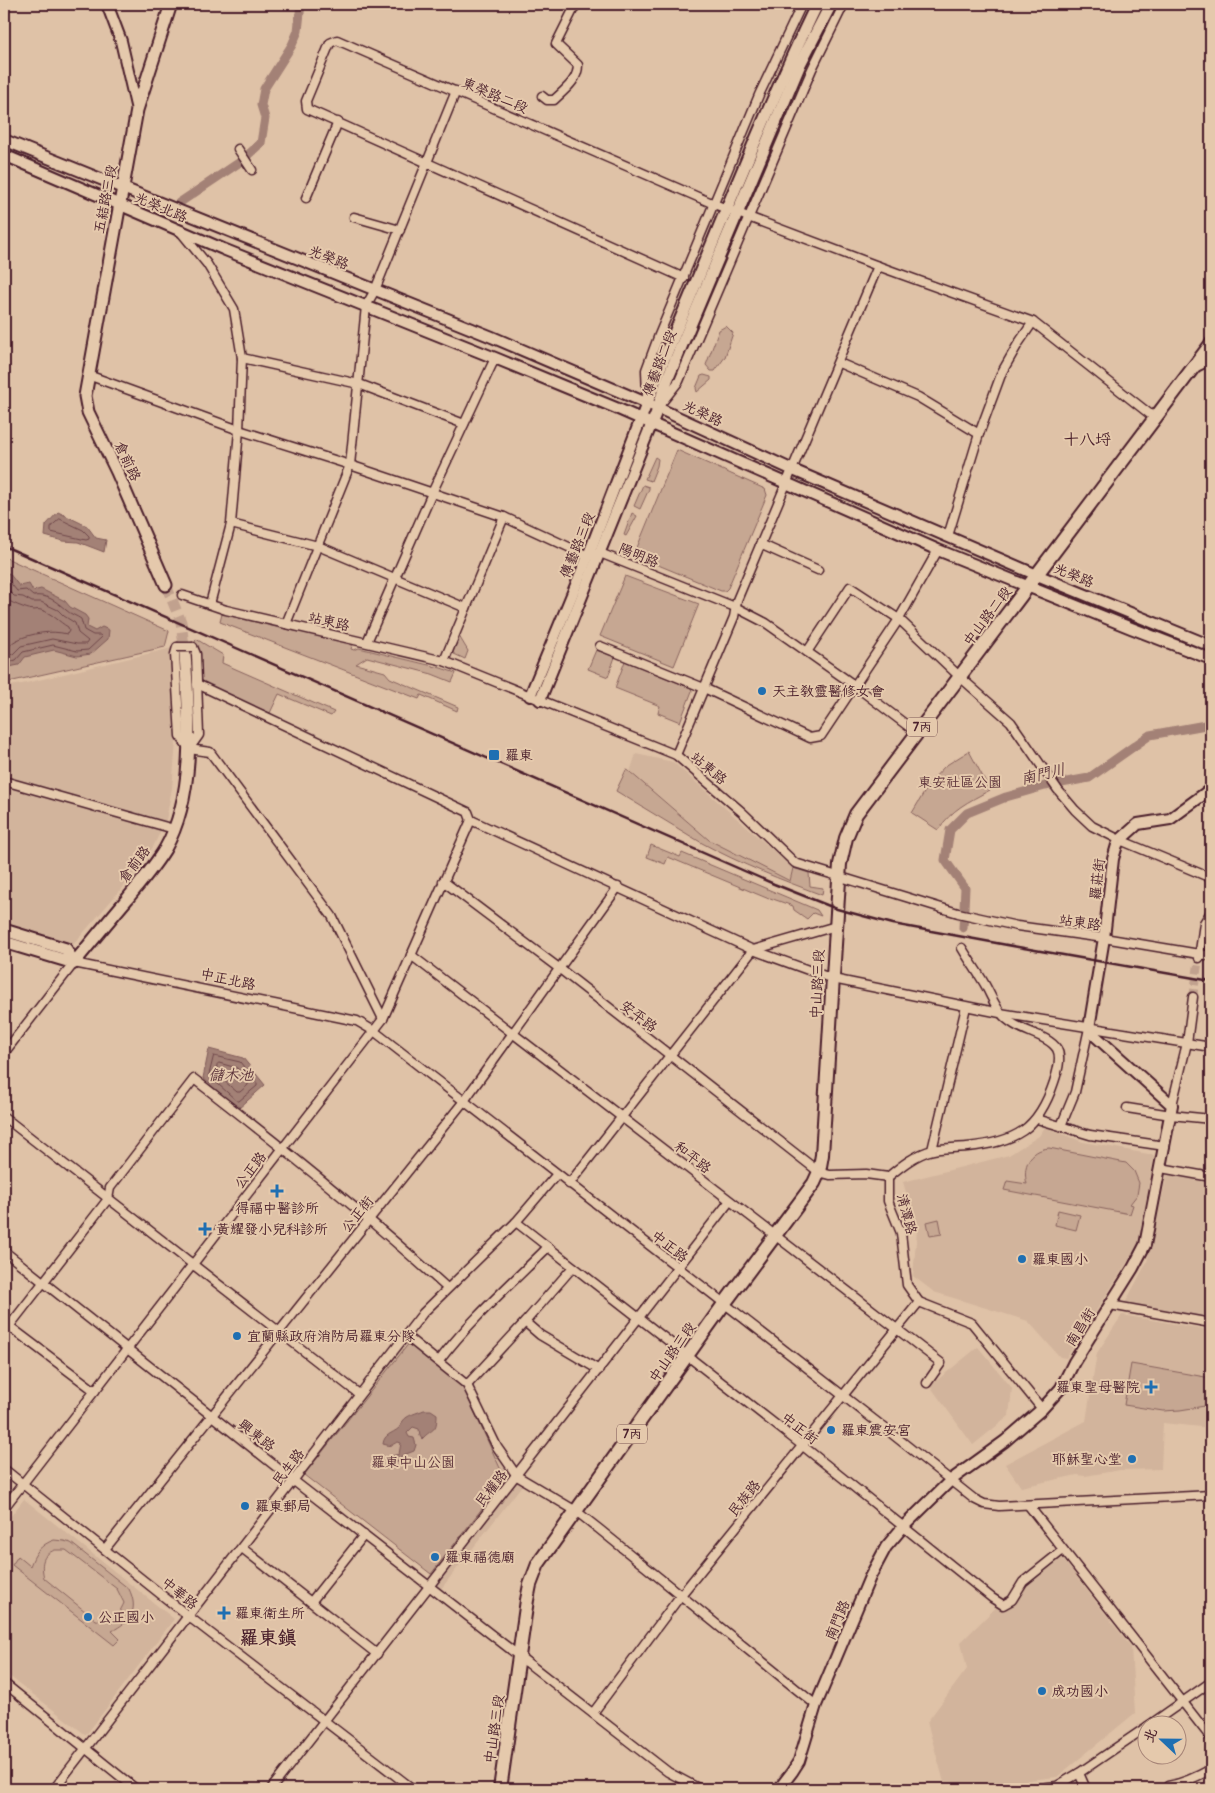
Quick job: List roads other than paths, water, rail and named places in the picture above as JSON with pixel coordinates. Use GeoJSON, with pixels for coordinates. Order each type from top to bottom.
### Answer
{"type":"FeatureCollection","features":[{"type":"Feature","properties":{"kind":"main road","name":"五結路三段"},"geometry":{"type":"LineString","coordinates":[[86,404],[84,396],[137,110],[171,4]]}},
{"type":"Feature","properties":{"kind":"main road","name":"傳藝路二段"},"geometry":{"type":"LineString","coordinates":[[652,405],[667,380],[790,60],[817,4]]}},
{"type":"Feature","properties":{"kind":"main road","name":"傳藝路二段"},"geometry":{"type":"LineString","coordinates":[[731,210],[800,64],[831,4]]}},
{"type":"Feature","properties":{"kind":"main road","name":"中山路二段"},"geometry":{"type":"LineString","coordinates":[[836,926],[842,849],[856,814],[1211,344]]}},
{"type":"Feature","properties":{"kind":"main road","name":"倉前路"},"geometry":{"type":"LineString","coordinates":[[86,404],[166,585]]}},
{"type":"Feature","properties":{"kind":"main road","name":"倉前路"},"geometry":{"type":"LineString","coordinates":[[74,962],[153,866],[165,848],[174,829],[185,783],[189,749],[190,728],[185,649]]}},
{"type":"Feature","properties":{"kind":"main road","name":"中山路三段"},"geometry":{"type":"LineString","coordinates":[[500,1789],[520,1656],[526,1600],[533,1574],[538,1564],[724,1304],[776,1237],[814,1183],[819,1172],[822,1155],[836,926]]}},
{"type":"Feature","properties":{"kind":"main road"},"geometry":{"type":"LineString","coordinates":[[4,930],[66,949],[74,962]]}},
{"type":"Feature","properties":{"kind":"main road","name":"中正北路"},"geometry":{"type":"LineString","coordinates":[[4,942],[74,962]]}},
{"type":"Feature","properties":{"kind":"street"},"geometry":{"type":"LineString","coordinates":[[107,4],[121,41],[137,110]]}},
{"type":"Feature","properties":{"kind":"street"},"geometry":{"type":"LineString","coordinates":[[542,96],[547,100],[554,100],[574,81],[578,72],[578,66],[556,44],[576,4]]}},
{"type":"Feature","properties":{"kind":"street","name":"傳藝路二段"},"geometry":{"type":"LineString","coordinates":[[652,405],[646,370],[659,335],[759,95],[802,4]]}},
{"type":"Feature","properties":{"kind":"street","name":"傳藝路二段"},"geometry":{"type":"LineString","coordinates":[[652,405],[679,381],[812,69],[844,4]]}},
{"type":"Feature","properties":{"kind":"street","name":"東榮路二段"},"geometry":{"type":"LineString","coordinates":[[338,122],[307,109],[306,101],[330,43],[337,40],[714,204],[1034,322],[1156,419]]}},
{"type":"Feature","properties":{"kind":"street"},"geometry":{"type":"LineString","coordinates":[[286,624],[350,465],[366,306],[375,290],[456,91]]}},
{"type":"Feature","properties":{"kind":"street"},"geometry":{"type":"LineString","coordinates":[[306,198],[338,122],[684,278]]}},
{"type":"Feature","properties":{"kind":"street","name":"光榮北路"},"geometry":{"type":"LineString","coordinates":[[4,140],[122,189],[181,211]]}},
{"type":"Feature","properties":{"kind":"street"},"geometry":{"type":"LineString","coordinates":[[238,149],[252,170]]}},
{"type":"Feature","properties":{"kind":"street","name":"光榮北路"},"geometry":{"type":"LineString","coordinates":[[4,156],[223,249]]}},
{"type":"Feature","properties":{"kind":"street","name":"光榮路"},"geometry":{"type":"LineString","coordinates":[[181,211],[496,339],[652,405],[793,470],[1037,575],[1211,646]]}},
{"type":"Feature","properties":{"kind":"street"},"geometry":{"type":"LineString","coordinates":[[354,218],[400,230]]}},
{"type":"Feature","properties":{"kind":"street"},"geometry":{"type":"LineString","coordinates":[[178,229],[206,264],[234,309],[242,358],[239,430],[231,524],[210,604]]}},
{"type":"Feature","properties":{"kind":"street","name":"光榮路"},"geometry":{"type":"LineString","coordinates":[[223,249],[495,358],[938,550],[1211,659]]}},
{"type":"Feature","properties":{"kind":"street"},"geometry":{"type":"LineString","coordinates":[[676,756],[734,617],[736,600],[839,363],[878,266]]}},
{"type":"Feature","properties":{"kind":"street"},"geometry":{"type":"LineString","coordinates":[[948,536],[980,434],[1002,372],[1018,344],[1034,322]]}},
{"type":"Feature","properties":{"kind":"street"},"geometry":{"type":"LineString","coordinates":[[242,358],[359,384],[464,424]]}},
{"type":"Feature","properties":{"kind":"street"},"geometry":{"type":"LineString","coordinates":[[367,642],[432,493],[495,358]]}},
{"type":"Feature","properties":{"kind":"street"},"geometry":{"type":"LineString","coordinates":[[1193,368],[1211,359]]}},
{"type":"Feature","properties":{"kind":"street"},"geometry":{"type":"LineString","coordinates":[[839,363],[918,396],[980,434]]}},
{"type":"Feature","properties":{"kind":"street"},"geometry":{"type":"LineString","coordinates":[[88,375],[239,430],[504,517],[588,556]]}},
{"type":"Feature","properties":{"kind":"street","name":"傳藝路三段"},"geometry":{"type":"LineString","coordinates":[[530,696],[588,556],[641,420],[652,405]]}},
{"type":"Feature","properties":{"kind":"street","name":"傳藝路三段"},"geometry":{"type":"LineString","coordinates":[[540,700],[651,425],[652,405]]}},
{"type":"Feature","properties":{"kind":"street"},"geometry":{"type":"LineString","coordinates":[[444,661],[504,517]]}},
{"type":"Feature","properties":{"kind":"street"},"geometry":{"type":"LineString","coordinates":[[231,524],[318,546],[466,608]]}},
{"type":"Feature","properties":{"kind":"street"},"geometry":{"type":"LineString","coordinates":[[760,544],[818,570]]}},
{"type":"Feature","properties":{"kind":"street"},"geometry":{"type":"LineString","coordinates":[[600,646],[704,688],[810,738],[821,736],[899,619],[938,550]]}},
{"type":"Feature","properties":{"kind":"street","name":"陽明路"},"geometry":{"type":"LineString","coordinates":[[588,556],[600,553],[735,607],[766,623],[854,685],[917,734]]}},
{"type":"Feature","properties":{"kind":"street"},"geometry":{"type":"LineString","coordinates":[[807,652],[850,587],[899,619],[1011,722],[1058,790],[1092,826],[1120,840],[1211,878]]}},
{"type":"Feature","properties":{"kind":"street","name":"站東路"},"geometry":{"type":"LineString","coordinates":[[182,595],[286,624],[444,661],[676,756],[742,812],[795,863],[958,913],[1017,926],[1104,938],[1199,956],[1211,956]]}},
{"type":"Feature","properties":{"kind":"street"},"geometry":{"type":"LineString","coordinates":[[185,649],[196,654],[199,735],[189,749],[210,752],[332,916],[383,1019]]}},
{"type":"Feature","properties":{"kind":"street"},"geometry":{"type":"LineString","coordinates":[[197,684],[468,812],[471,820],[753,950],[833,979],[966,1007],[1211,1047]]}},
{"type":"Feature","properties":{"kind":"street"},"geometry":{"type":"LineString","coordinates":[[4,781],[174,829]]}},
{"type":"Feature","properties":{"kind":"street"},"geometry":{"type":"LineString","coordinates":[[1120,840],[1138,824],[1170,818],[1211,789]]}},
{"type":"Feature","properties":{"kind":"street","name":"公正路"},"geometry":{"type":"LineString","coordinates":[[4,1508],[383,1019],[471,820]]}},
{"type":"Feature","properties":{"kind":"street","name":"羅莊街"},"geometry":{"type":"LineString","coordinates":[[1089,1028],[1104,938],[1113,859],[1120,840]]}},
{"type":"Feature","properties":{"kind":"street","name":"安平路"},"geometry":{"type":"LineString","coordinates":[[444,881],[808,1161],[819,1172]]}},
{"type":"Feature","properties":{"kind":"street","name":"公正街"},"geometry":{"type":"LineString","coordinates":[[105,1549],[464,1101],[618,887]]}},
{"type":"Feature","properties":{"kind":"street"},"geometry":{"type":"LineString","coordinates":[[1199,956],[1204,922],[1211,912]]}},
{"type":"Feature","properties":{"kind":"street"},"geometry":{"type":"LineString","coordinates":[[569,1184],[753,950],[836,926]]}},
{"type":"Feature","properties":{"kind":"street"},"geometry":{"type":"LineString","coordinates":[[962,948],[1000,1013]]}},
{"type":"Feature","properties":{"kind":"street","name":"和平路"},"geometry":{"type":"LineString","coordinates":[[411,955],[941,1364],[927,1383]]}},
{"type":"Feature","properties":{"kind":"street","name":"中正北路"},"geometry":{"type":"LineString","coordinates":[[74,962],[357,1021],[374,1031]]}},
{"type":"Feature","properties":{"kind":"street","name":"倉前路"},"geometry":{"type":"LineString","coordinates":[[4,1053],[74,962]]}},
{"type":"Feature","properties":{"kind":"street"},"geometry":{"type":"LineString","coordinates":[[1172,1110],[1186,1043],[1193,997]]}},
{"type":"Feature","properties":{"kind":"street"},"geometry":{"type":"LineString","coordinates":[[932,1150],[966,1007]]}},
{"type":"Feature","properties":{"kind":"street","name":"清潭路"},"geometry":{"type":"LineString","coordinates":[[919,1302],[907,1286],[901,1233],[888,1201],[888,1177],[906,1162],[932,1150],[977,1146],[1010,1139],[1029,1127],[1036,1119],[1051,1092],[1058,1071],[1059,1052],[1052,1042],[1015,1026],[1000,1013]]}},
{"type":"Feature","properties":{"kind":"street"},"geometry":{"type":"LineString","coordinates":[[1089,1028],[1172,1110]]}},
{"type":"Feature","properties":{"kind":"street"},"geometry":{"type":"LineString","coordinates":[[1061,1126],[1075,1092],[1089,1028]]}},
{"type":"Feature","properties":{"kind":"street","name":"中正路"},"geometry":{"type":"LineString","coordinates":[[374,1031],[974,1499],[984,1504],[999,1506],[1029,1506],[1211,1494]]}},
{"type":"Feature","properties":{"kind":"street"},"geometry":{"type":"LineString","coordinates":[[4,1333],[108,1199],[110,1188],[194,1079],[283,1148],[447,1288]]}},
{"type":"Feature","properties":{"kind":"street"},"geometry":{"type":"LineString","coordinates":[[1126,1108],[1172,1110],[1211,1118]]}},
{"type":"Feature","properties":{"kind":"street","name":"南昌街"},"geometry":{"type":"LineString","coordinates":[[951,1480],[1005,1441],[1042,1409],[1061,1388],[1074,1362],[1145,1245],[1172,1110]]}},
{"type":"Feature","properties":{"kind":"street"},"geometry":{"type":"LineString","coordinates":[[4,1116],[359,1394]]}},
{"type":"Feature","properties":{"kind":"street"},"geometry":{"type":"LineString","coordinates":[[1036,1119],[1090,1135],[1165,1146]]}},
{"type":"Feature","properties":{"kind":"street"},"geometry":{"type":"LineString","coordinates":[[1161,1168],[1211,1177]]}},
{"type":"Feature","properties":{"kind":"street"},"geometry":{"type":"LineString","coordinates":[[819,1172],[830,1175],[866,1174],[888,1177]]}},
{"type":"Feature","properties":{"kind":"street","name":"民生路"},"geometry":{"type":"LineString","coordinates":[[54,1789],[423,1313],[516,1222],[557,1174]]}},
{"type":"Feature","properties":{"kind":"street","name":"民權路"},"geometry":{"type":"LineString","coordinates":[[272,1789],[729,1202]]}},
{"type":"Feature","properties":{"kind":"street","name":"中正街"},"geometry":{"type":"LineString","coordinates":[[516,1222],[1003,1605],[1012,1600],[1023,1582],[1063,1550]]}},
{"type":"Feature","properties":{"kind":"street"},"geometry":{"type":"LineString","coordinates":[[438,1361],[473,1322],[548,1247]]}},
{"type":"Feature","properties":{"kind":"street","name":"興東路"},"geometry":{"type":"LineString","coordinates":[[4,1251],[364,1536],[668,1772],[700,1789]]}},
{"type":"Feature","properties":{"kind":"street"},"geometry":{"type":"LineString","coordinates":[[467,1385],[526,1322],[573,1267]]}},
{"type":"Feature","properties":{"kind":"street"},"geometry":{"type":"LineString","coordinates":[[919,1302],[972,1323],[1042,1409]]}},
{"type":"Feature","properties":{"kind":"street","name":"民族路"},"geometry":{"type":"LineString","coordinates":[[593,1713],[681,1595],[919,1302]]}},
{"type":"Feature","properties":{"kind":"street"},"geometry":{"type":"LineString","coordinates":[[1110,1305],[1211,1323]]}},
{"type":"Feature","properties":{"kind":"street"},"geometry":{"type":"LineString","coordinates":[[526,1322],[540,1335],[599,1370]]}},
{"type":"Feature","properties":{"kind":"street"},"geometry":{"type":"LineString","coordinates":[[9,1326],[95,1391]]}},
{"type":"Feature","properties":{"kind":"street"},"geometry":{"type":"LineString","coordinates":[[406,1336],[467,1385],[497,1446],[517,1476],[576,1512],[816,1705]]}},
{"type":"Feature","properties":{"kind":"street","name":"中華路"},"geometry":{"type":"LineString","coordinates":[[4,1469],[188,1616],[413,1789]]}},
{"type":"Feature","properties":{"kind":"street","name":"南門路"},"geometry":{"type":"LineString","coordinates":[[778,1789],[799,1761],[816,1705],[870,1577],[886,1547],[903,1527],[951,1480]]}},
{"type":"Feature","properties":{"kind":"street"},"geometry":{"type":"LineString","coordinates":[[1029,1506],[1211,1738]]}},
{"type":"Feature","properties":{"kind":"street"},"geometry":{"type":"LineString","coordinates":[[311,1602],[364,1536]]}},
{"type":"Feature","properties":{"kind":"street"},"geometry":{"type":"LineString","coordinates":[[242,1548],[377,1654]]}},
{"type":"Feature","properties":{"kind":"street"},"geometry":{"type":"LineString","coordinates":[[1163,1716],[1211,1682]]}},
{"type":"Feature","properties":{"kind":"street"},"geometry":{"type":"LineString","coordinates":[[4,1683],[136,1789]]}},
{"type":"Feature","properties":{"kind":"street"},"geometry":{"type":"LineString","coordinates":[[1033,1789],[1057,1786],[1080,1773],[1138,1733]]}},
{"type":"Feature","properties":{"kind":"street"},"geometry":{"type":"LineString","coordinates":[[1168,1786],[1180,1783],[1211,1769]]}},
{"type":"Feature","properties":{"kind":"street"},"geometry":{"type":"LineString","coordinates":[[1080,1773],[1086,1789]]}},
{"type":"Feature","properties":{"kind":"water"},"geometry":{"type":"Polygon","coordinates":[[[58,512],[87,526],[96,538],[106,540],[104,552],[78,542],[63,541],[45,536],[46,525],[58,512]]]}},
{"type":"Feature","properties":{"kind":"water"},"geometry":{"type":"Polygon","coordinates":[[[9,573],[19,586],[29,584],[33,591],[41,589],[65,601],[70,607],[85,615],[88,619],[87,627],[95,631],[102,627],[109,630],[108,639],[91,654],[77,656],[54,650],[25,657],[19,665],[4,668],[4,575],[9,573]]]}},
{"type":"Feature","properties":{"kind":"water","name":"儲木池"},"geometry":{"type":"Polygon","coordinates":[[[209,1049],[243,1058],[265,1085],[238,1109],[203,1078],[209,1049]]]}},
{"type":"Feature","properties":{"kind":"water"},"geometry":{"type":"Polygon","coordinates":[[[424,1410],[431,1410],[437,1414],[434,1429],[422,1439],[419,1429],[413,1427],[407,1433],[409,1437],[414,1438],[416,1445],[414,1451],[401,1456],[400,1461],[396,1461],[392,1456],[399,1454],[401,1443],[383,1444],[385,1438],[399,1428],[407,1417],[424,1410]]]}},
{"type":"Feature","properties":{"kind":"waterway"},"geometry":{"type":"LineString","coordinates":[[179,203],[240,162],[261,143],[265,118],[261,105],[264,89],[292,45],[298,31],[301,4]]}},
{"type":"Feature","properties":{"kind":"waterway","name":"南門川"},"geometry":{"type":"LineString","coordinates":[[963,928],[965,888],[945,860],[950,830],[967,813],[1006,797],[1045,786],[1089,778],[1150,735],[1211,724]]}},
{"type":"Feature","properties":{"kind":"tunnel"},"geometry":{"type":"LineString","coordinates":[[166,585],[181,622],[185,654]]}},
{"type":"Feature","properties":{"kind":"tunnel"},"geometry":{"type":"LineString","coordinates":[[1193,997],[1199,958]]}},
{"type":"Feature","properties":{"kind":"railway"},"geometry":{"type":"LineString","coordinates":[[4,546],[774,884],[837,909],[893,924],[1211,981]]}},
{"type":"Feature","properties":{"kind":"place","name":"天主教靈醫修女會"},"geometry":{"type":"Point","coordinates":[762,691]}},
{"type":"Feature","properties":{"kind":"place","name":"羅東"},"geometry":{"type":"Point","coordinates":[494,755]}},
{"type":"Feature","properties":{"kind":"place","name":"得福中醫診所"},"geometry":{"type":"Point","coordinates":[277,1191]}},
{"type":"Feature","properties":{"kind":"place","name":"黃耀發小兒科診所"},"geometry":{"type":"Point","coordinates":[205,1229]}},
{"type":"Feature","properties":{"kind":"place","name":"羅東國小"},"geometry":{"type":"Point","coordinates":[1022,1259]}},
{"type":"Feature","properties":{"kind":"place","name":"宜蘭縣政府消防局羅東分隊"},"geometry":{"type":"Point","coordinates":[237,1336]}},
{"type":"Feature","properties":{"kind":"place","name":"羅東聖母醫院"},"geometry":{"type":"Point","coordinates":[1151,1387]}},
{"type":"Feature","properties":{"kind":"place","name":"羅東震安宮"},"geometry":{"type":"Point","coordinates":[831,1430]}},
{"type":"Feature","properties":{"kind":"place","name":"耶穌聖心堂"},"geometry":{"type":"Point","coordinates":[1132,1459]}},
{"type":"Feature","properties":{"kind":"place","name":"羅東郵局"},"geometry":{"type":"Point","coordinates":[245,1506]}},
{"type":"Feature","properties":{"kind":"place","name":"羅東福德廟"},"geometry":{"type":"Point","coordinates":[435,1557]}},
{"type":"Feature","properties":{"kind":"place","name":"羅東衛生所"},"geometry":{"type":"Point","coordinates":[224,1613]}},
{"type":"Feature","properties":{"kind":"place","name":"公正國小"},"geometry":{"type":"Point","coordinates":[88,1617]}},
{"type":"Feature","properties":{"kind":"place","name":"成功國小"},"geometry":{"type":"Point","coordinates":[1042,1691]}},
{"type":"Feature","properties":{"kind":"district","name":"十八埒"},"geometry":{"type":"Point","coordinates":[1087,439]}},
{"type":"Feature","properties":{"kind":"district","name":"羅東鎮"},"geometry":{"type":"Point","coordinates":[268,1637]}},
{"type":"Feature","properties":{"kind":"park label","name":"東安社區公園"},"geometry":{"type":"Point","coordinates":[960,782]}},
{"type":"Feature","properties":{"kind":"park label","name":"羅東中山公園"},"geometry":{"type":"Point","coordinates":[413,1462]}}]}
